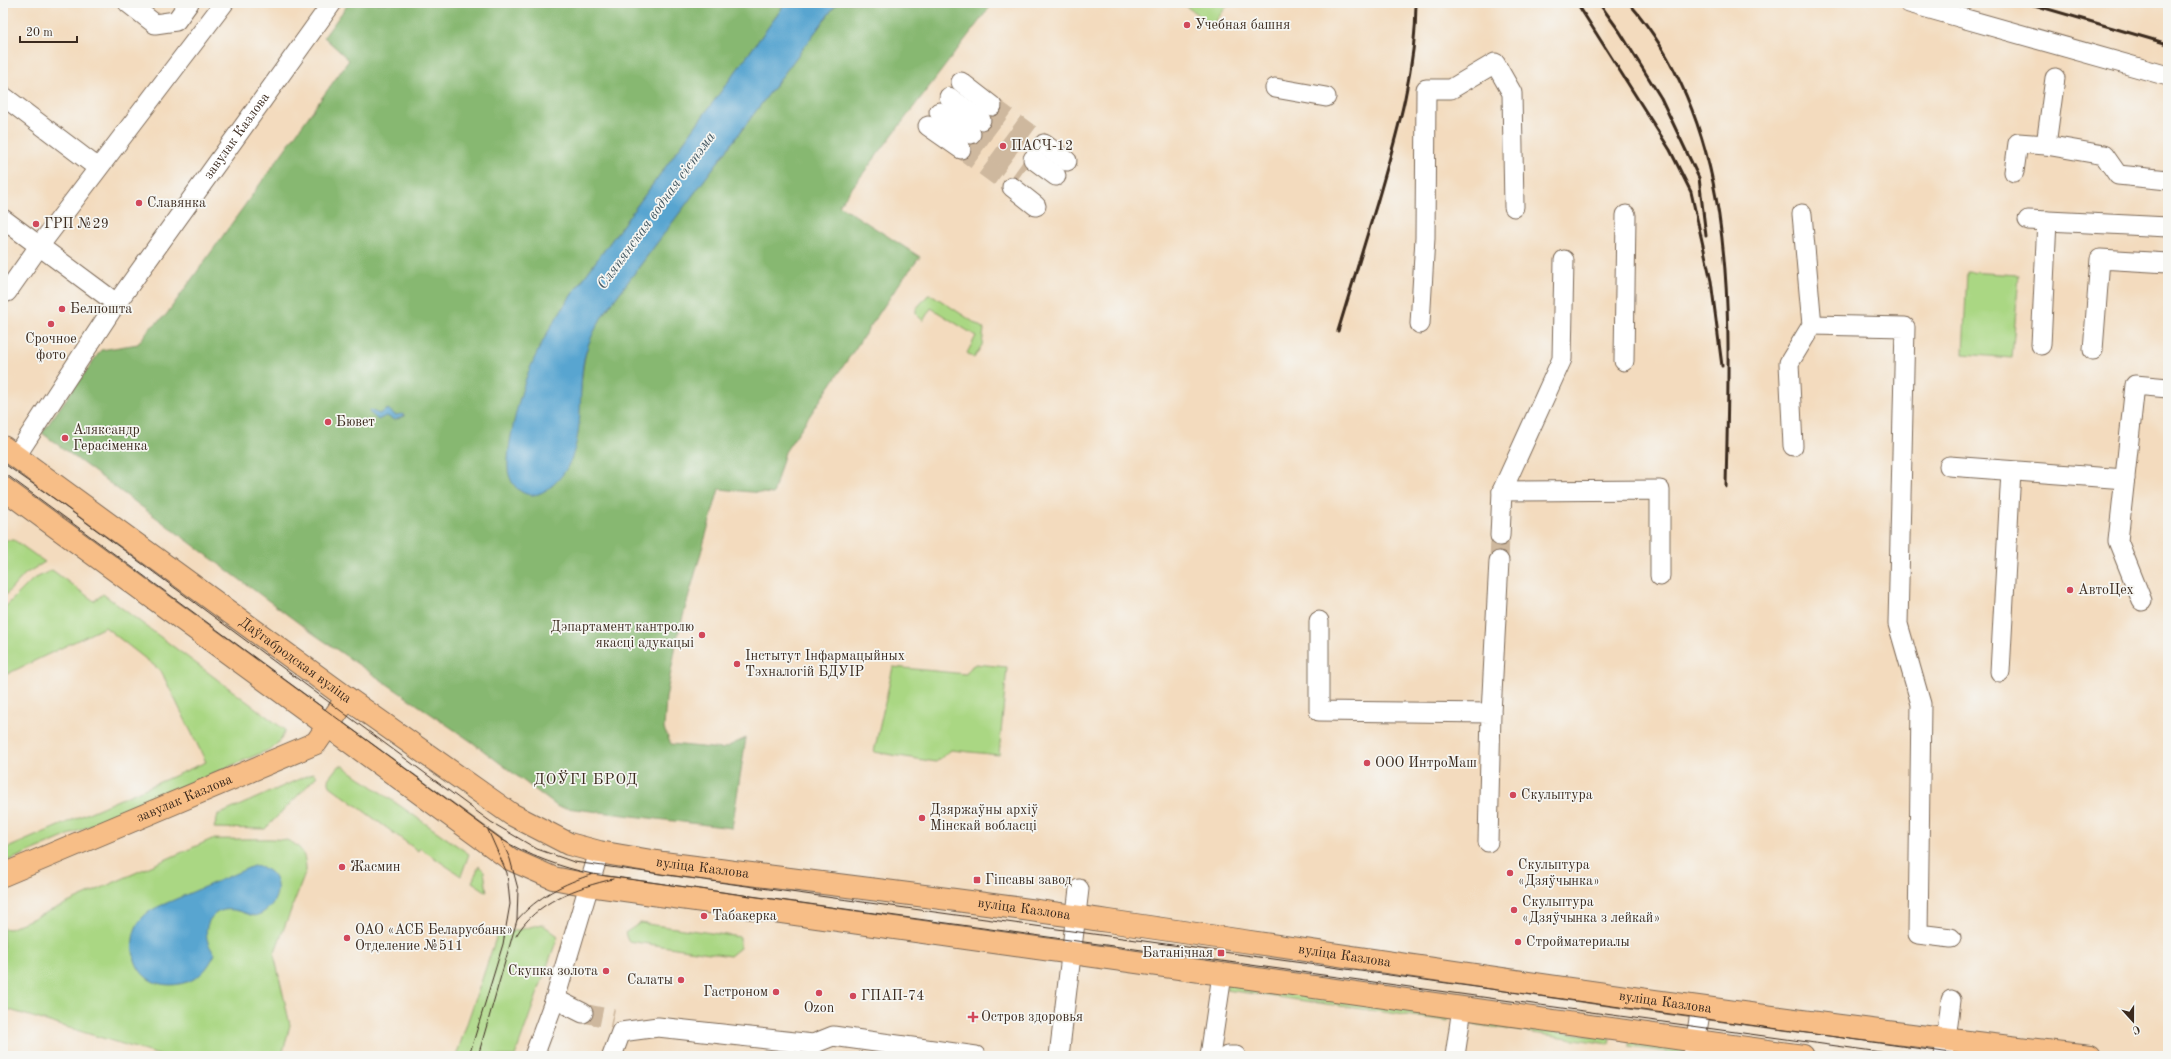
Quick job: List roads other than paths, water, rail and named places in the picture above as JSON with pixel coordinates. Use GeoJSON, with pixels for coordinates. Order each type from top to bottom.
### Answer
{"type":"FeatureCollection","features":[{"type":"Feature","properties":{"kind":"main road","name":"завулак Казлова"},"geometry":{"type":"LineString","coordinates":[[3,490],[10,451]]}},
{"type":"Feature","properties":{"kind":"main road","name":"Даўгабродская вуліца"},"geometry":{"type":"LineString","coordinates":[[10,451],[347,698],[511,814],[569,844],[599,852]]}},
{"type":"Feature","properties":{"kind":"main road"},"geometry":{"type":"LineString","coordinates":[[3,490],[510,859],[553,878],[589,885],[1070,954],[1462,1008],[1694,1049],[1803,1056]]}},
{"type":"Feature","properties":{"kind":"main road","name":"завулак Казлова"},"geometry":{"type":"LineString","coordinates":[[3,875],[316,743],[347,698]]}},
{"type":"Feature","properties":{"kind":"main road","name":"вуліца Казлова"},"geometry":{"type":"LineString","coordinates":[[599,852],[663,863],[1075,916],[1701,1007],[1944,1048],[2090,1056]]}},
{"type":"Feature","properties":{"kind":"street"},"geometry":{"type":"LineString","coordinates":[[128,3],[155,24],[176,21],[189,3]]}},
{"type":"Feature","properties":{"kind":"street"},"geometry":{"type":"LineString","coordinates":[[3,290],[7,292],[98,168],[224,3]]}},
{"type":"Feature","properties":{"kind":"street","name":"завулак Казлова"},"geometry":{"type":"LineString","coordinates":[[10,451],[332,3]]}},
{"type":"Feature","properties":{"kind":"street"},"geometry":{"type":"LineString","coordinates":[[1910,3],[2168,76]]}},
{"type":"Feature","properties":{"kind":"street"},"geometry":{"type":"LineString","coordinates":[[1420,324],[1425,238],[1426,89],[1451,89],[1495,63],[1512,93],[1514,208]]}},
{"type":"Feature","properties":{"kind":"street"},"geometry":{"type":"LineString","coordinates":[[2046,145],[2054,78]]}},
{"type":"Feature","properties":{"kind":"street"},"geometry":{"type":"LineString","coordinates":[[961,82],[976,127]]}},
{"type":"Feature","properties":{"kind":"street"},"geometry":{"type":"LineString","coordinates":[[1275,88],[1326,97]]}},
{"type":"Feature","properties":{"kind":"street"},"geometry":{"type":"LineString","coordinates":[[3,96],[98,168]]}},
{"type":"Feature","properties":{"kind":"street"},"geometry":{"type":"LineString","coordinates":[[976,127],[939,112],[976,127]]}},
{"type":"Feature","properties":{"kind":"street"},"geometry":{"type":"LineString","coordinates":[[1044,144],[1067,161]]}},
{"type":"Feature","properties":{"kind":"street"},"geometry":{"type":"LineString","coordinates":[[2014,172],[2018,144],[2046,145],[2104,155],[2118,175],[2168,180]]}},
{"type":"Feature","properties":{"kind":"street"},"geometry":{"type":"LineString","coordinates":[[1033,159],[1056,176]]}},
{"type":"Feature","properties":{"kind":"street"},"geometry":{"type":"LineString","coordinates":[[1012,187],[1036,206]]}},
{"type":"Feature","properties":{"kind":"street"},"geometry":{"type":"LineString","coordinates":[[1793,446],[1789,363],[1812,325],[1802,214]]}},
{"type":"Feature","properties":{"kind":"street"},"geometry":{"type":"LineString","coordinates":[[1624,361],[1626,215]]}},
{"type":"Feature","properties":{"kind":"street"},"geometry":{"type":"LineString","coordinates":[[3,219],[116,303]]}},
{"type":"Feature","properties":{"kind":"street"},"geometry":{"type":"LineString","coordinates":[[2028,220],[2168,227]]}},
{"type":"Feature","properties":{"kind":"street"},"geometry":{"type":"LineString","coordinates":[[2041,345],[2048,221]]}},
{"type":"Feature","properties":{"kind":"street"},"geometry":{"type":"LineString","coordinates":[[2093,350],[2100,259],[2168,263]]}},
{"type":"Feature","properties":{"kind":"street"},"geometry":{"type":"LineString","coordinates":[[1500,536],[1502,491],[1562,359],[1564,260]]}},
{"type":"Feature","properties":{"kind":"street"},"geometry":{"type":"LineString","coordinates":[[1812,325],[1905,327],[1898,624],[1921,704],[1918,934],[1951,938]]}},
{"type":"Feature","properties":{"kind":"street"},"geometry":{"type":"LineString","coordinates":[[2142,601],[2118,541],[2135,385],[2168,388]]}},
{"type":"Feature","properties":{"kind":"street"},"geometry":{"type":"LineString","coordinates":[[1949,466],[2125,479]]}},
{"type":"Feature","properties":{"kind":"street"},"geometry":{"type":"LineString","coordinates":[[2000,672],[2011,470]]}},
{"type":"Feature","properties":{"kind":"street"},"geometry":{"type":"LineString","coordinates":[[1502,491],[1660,490],[1660,576]]}},
{"type":"Feature","properties":{"kind":"street"},"geometry":{"type":"LineString","coordinates":[[1488,842],[1491,713],[1499,561]]}},
{"type":"Feature","properties":{"kind":"street"},"geometry":{"type":"LineString","coordinates":[[1319,621],[1319,711],[1491,713]]}},
{"type":"Feature","properties":{"kind":"street"},"geometry":{"type":"LineString","coordinates":[[534,1056],[555,999],[599,852]]}},
{"type":"Feature","properties":{"kind":"street"},"geometry":{"type":"LineString","coordinates":[[1059,1056],[1070,954],[1079,889]]}},
{"type":"Feature","properties":{"kind":"street"},"geometry":{"type":"LineString","coordinates":[[1210,1056],[1222,975]]}},
{"type":"Feature","properties":{"kind":"street"},"geometry":{"type":"LineString","coordinates":[[555,999],[583,1013]]}},
{"type":"Feature","properties":{"kind":"street"},"geometry":{"type":"LineString","coordinates":[[1944,1048],[1951,1000]]}},
{"type":"Feature","properties":{"kind":"street"},"geometry":{"type":"LineString","coordinates":[[1694,1049],[1701,1007]]}},
{"type":"Feature","properties":{"kind":"street"},"geometry":{"type":"LineString","coordinates":[[1455,1056],[1462,1008]]}},
{"type":"Feature","properties":{"kind":"street"},"geometry":{"type":"LineString","coordinates":[[612,1056],[617,1026],[658,1027],[813,1044],[833,1036],[976,1056]]}},
{"type":"Feature","properties":{"kind":"street"},"geometry":{"type":"LineString","coordinates":[[1227,1056],[1236,1056]]}},
{"type":"Feature","properties":{"kind":"water","name":"Сляпянская водная сістэма"},"geometry":{"type":"Polygon","coordinates":[[[786,3],[837,3],[603,315],[596,327],[584,358],[578,435],[570,462],[563,474],[554,484],[542,493],[533,495],[523,493],[510,479],[508,469],[509,447],[515,417],[527,376],[546,336],[575,290],[786,3]]]}},
{"type":"Feature","properties":{"kind":"water"},"geometry":{"type":"Polygon","coordinates":[[[388,409],[395,415],[402,414],[405,416],[395,420],[386,416],[378,420],[369,412],[370,410],[379,414],[388,409]]]}},
{"type":"Feature","properties":{"kind":"water"},"geometry":{"type":"Polygon","coordinates":[[[253,866],[264,868],[272,874],[276,881],[276,897],[271,905],[264,912],[255,916],[234,910],[225,910],[212,917],[208,923],[206,931],[207,939],[215,954],[207,968],[191,981],[175,985],[167,985],[159,984],[146,977],[137,964],[134,957],[133,948],[134,932],[137,924],[144,916],[159,906],[253,866]]]}},
{"type":"Feature","properties":{"kind":"tunnel"},"geometry":{"type":"LineString","coordinates":[[992,106],[1044,144]]}},
{"type":"Feature","properties":{"kind":"tunnel"},"geometry":{"type":"LineString","coordinates":[[981,120],[1033,159]]}},
{"type":"Feature","properties":{"kind":"tunnel"},"geometry":{"type":"LineString","coordinates":[[971,134],[1023,172]]}},
{"type":"Feature","properties":{"kind":"tunnel"},"geometry":{"type":"LineString","coordinates":[[961,149],[1012,187]]}},
{"type":"Feature","properties":{"kind":"tunnel"},"geometry":{"type":"LineString","coordinates":[[1499,561],[1500,536]]}},
{"type":"Feature","properties":{"kind":"tunnel"},"geometry":{"type":"LineString","coordinates":[[583,1013],[613,1019]]}},
{"type":"Feature","properties":{"kind":"tram line"},"geometry":{"type":"LineString","coordinates":[[3,463],[56,500],[491,822],[537,849],[574,862],[1973,1056]]}},
{"type":"Feature","properties":{"kind":"tram line"},"geometry":{"type":"LineString","coordinates":[[3,472],[501,839],[534,856],[568,868],[592,874],[1909,1056]]}},
{"type":"Feature","properties":{"kind":"tram line"},"geometry":{"type":"LineString","coordinates":[[469,1056],[503,944],[510,904],[507,873],[488,830]]}},
{"type":"Feature","properties":{"kind":"tram line"},"geometry":{"type":"LineString","coordinates":[[478,1056],[517,920],[518,889],[510,859],[501,839]]}},
{"type":"Feature","properties":{"kind":"tram line"},"geometry":{"type":"LineString","coordinates":[[517,920],[542,898],[571,882],[593,874]]}},
{"type":"Feature","properties":{"kind":"tram line"},"geometry":{"type":"LineString","coordinates":[[516,936],[524,924],[546,905],[571,892],[613,879]]}},
{"type":"Feature","properties":{"kind":"railway"},"geometry":{"type":"LineString","coordinates":[[1338,331],[1377,203],[1404,104],[1413,54],[1416,3]]}},
{"type":"Feature","properties":{"kind":"railway"},"geometry":{"type":"LineString","coordinates":[[1577,3],[1670,150],[1691,192],[1711,281],[1722,366]]}},
{"type":"Feature","properties":{"kind":"railway"},"geometry":{"type":"LineString","coordinates":[[1599,3],[1620,32],[1661,98],[1699,178],[1706,236]]}},
{"type":"Feature","properties":{"kind":"railway"},"geometry":{"type":"LineString","coordinates":[[1629,3],[1666,55],[1693,111],[1711,171],[1721,233],[1727,297],[1728,361],[1726,487]]}},
{"type":"Feature","properties":{"kind":"railway"},"geometry":{"type":"LineString","coordinates":[[2027,3],[2168,44]]}},
{"type":"Feature","properties":{"kind":"place","name":"Учебная башня"},"geometry":{"type":"Point","coordinates":[1187,25]}},
{"type":"Feature","properties":{"kind":"place","name":"ПАСЧ-12"},"geometry":{"type":"Point","coordinates":[1003,146]}},
{"type":"Feature","properties":{"kind":"place","name":"Славянка"},"geometry":{"type":"Point","coordinates":[139,203]}},
{"type":"Feature","properties":{"kind":"place","name":"ГРП №29"},"geometry":{"type":"Point","coordinates":[36,224]}},
{"type":"Feature","properties":{"kind":"place","name":"Белпошта"},"geometry":{"type":"Point","coordinates":[62,309]}},
{"type":"Feature","properties":{"kind":"place","name":"Срочное фото"},"geometry":{"type":"Point","coordinates":[51,324]}},
{"type":"Feature","properties":{"kind":"place","name":"Бювет"},"geometry":{"type":"Point","coordinates":[328,422]}},
{"type":"Feature","properties":{"kind":"place","name":"Аляксандр Герасіменка"},"geometry":{"type":"Point","coordinates":[65,438]}},
{"type":"Feature","properties":{"kind":"place","name":"АвтоЦех"},"geometry":{"type":"Point","coordinates":[2070,590]}},
{"type":"Feature","properties":{"kind":"place","name":"Дэпартамент кантролю якасці адукацыі"},"geometry":{"type":"Point","coordinates":[702,635]}},
{"type":"Feature","properties":{"kind":"place","name":"Інстытут Інфармацыйных Тэхналогій БДУІР"},"geometry":{"type":"Point","coordinates":[737,664]}},
{"type":"Feature","properties":{"kind":"place","name":"ООО ИнтроМаш"},"geometry":{"type":"Point","coordinates":[1367,763]}},
{"type":"Feature","properties":{"kind":"place","name":"Скульптура"},"geometry":{"type":"Point","coordinates":[1513,795]}},
{"type":"Feature","properties":{"kind":"place","name":"Дзяржаўны архіў Мінскай вобласці"},"geometry":{"type":"Point","coordinates":[922,818]}},
{"type":"Feature","properties":{"kind":"place","name":"Жасмин"},"geometry":{"type":"Point","coordinates":[342,867]}},
{"type":"Feature","properties":{"kind":"place","name":"Скульптура «Дзяўчынка»"},"geometry":{"type":"Point","coordinates":[1510,873]}},
{"type":"Feature","properties":{"kind":"place","name":"Гіпсавы завод"},"geometry":{"type":"Point","coordinates":[977,880]}},
{"type":"Feature","properties":{"kind":"place","name":"Скульптура «Дзяўчынка з лейкай»"},"geometry":{"type":"Point","coordinates":[1514,910]}},
{"type":"Feature","properties":{"kind":"place","name":"Табакерка"},"geometry":{"type":"Point","coordinates":[704,916]}},
{"type":"Feature","properties":{"kind":"place","name":"ОАО «АСБ Беларусбанк» Отделение №511"},"geometry":{"type":"Point","coordinates":[347,938]}},
{"type":"Feature","properties":{"kind":"place","name":"Стройматериалы"},"geometry":{"type":"Point","coordinates":[1518,942]}},
{"type":"Feature","properties":{"kind":"place","name":"Батанічная"},"geometry":{"type":"Point","coordinates":[1221,953]}},
{"type":"Feature","properties":{"kind":"place","name":"Скупка золота"},"geometry":{"type":"Point","coordinates":[606,971]}},
{"type":"Feature","properties":{"kind":"place","name":"Салаты"},"geometry":{"type":"Point","coordinates":[681,980]}},
{"type":"Feature","properties":{"kind":"place","name":"Гастроном"},"geometry":{"type":"Point","coordinates":[776,992]}},
{"type":"Feature","properties":{"kind":"place","name":"Ozon"},"geometry":{"type":"Point","coordinates":[819,993]}},
{"type":"Feature","properties":{"kind":"place","name":"ГПАП-74"},"geometry":{"type":"Point","coordinates":[853,996]}},
{"type":"Feature","properties":{"kind":"place","name":"Остров здоровья"},"geometry":{"type":"Point","coordinates":[973,1017]}},
{"type":"Feature","properties":{"kind":"district","name":"ДОЎГІ БРОД"},"geometry":{"type":"Point","coordinates":[586,780]}}]}
